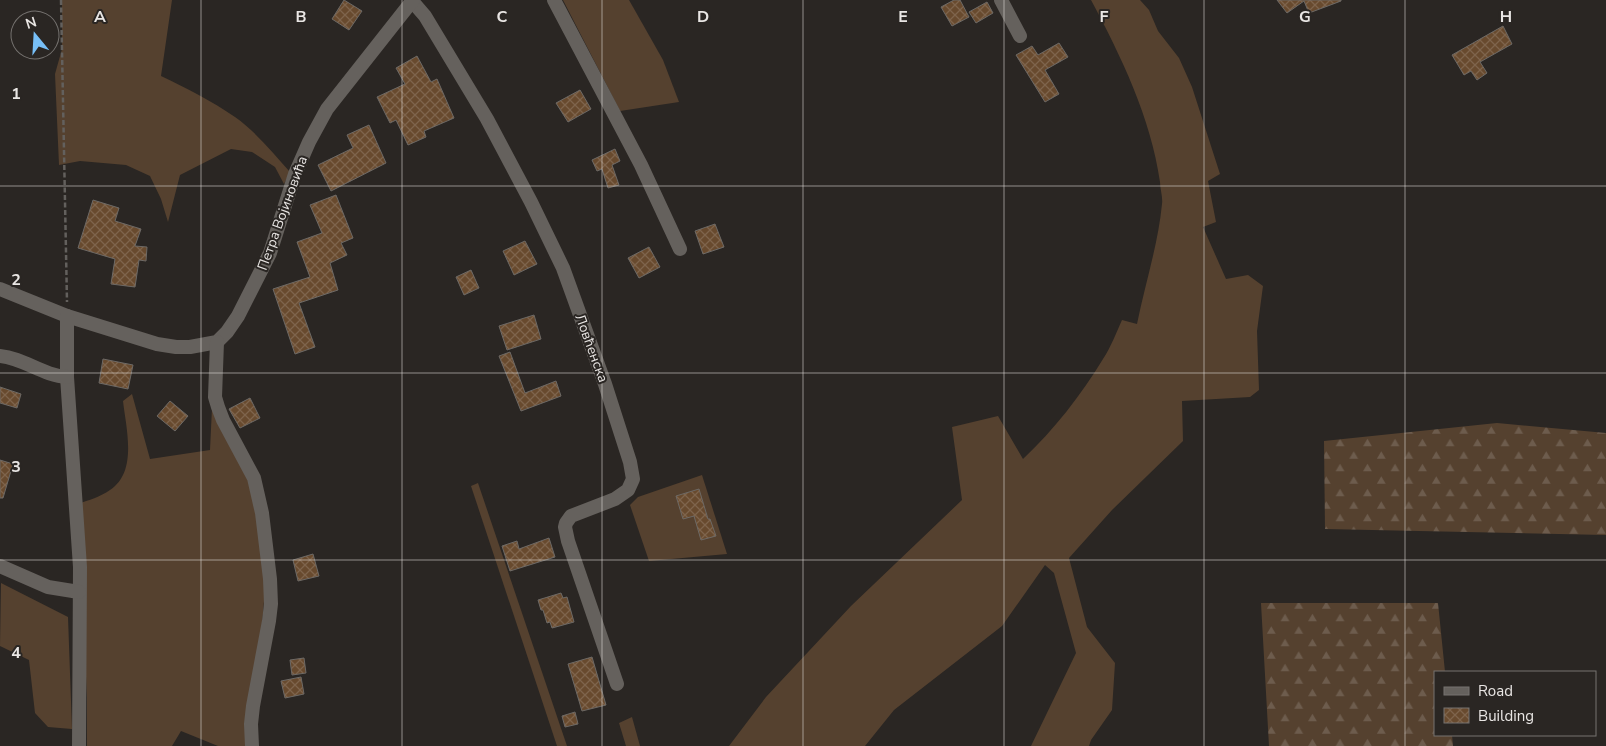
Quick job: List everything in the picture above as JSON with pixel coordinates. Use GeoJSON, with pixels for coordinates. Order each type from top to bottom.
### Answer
{"type":"FeatureCollection","features":[{"type":"Feature","properties":{"kind":"street","name":"Петра Војиновића"},"geometry":{"type":"LineString","coordinates":[[217,342],[238,316],[270,253],[295,174],[309,142],[327,109],[413,0]]}},
{"type":"Feature","properties":{"kind":"street","name":"Ловћенска"},"geometry":{"type":"LineString","coordinates":[[413,0],[425,16],[487,120],[531,202],[563,268],[605,384],[630,462],[633,479],[628,490],[615,499],[577,513],[568,520],[565,528],[617,684]]}},
{"type":"Feature","properties":{"kind":"street"},"geometry":{"type":"LineString","coordinates":[[554,0],[641,165],[680,248]]}},
{"type":"Feature","properties":{"kind":"street"},"geometry":{"type":"LineString","coordinates":[[1001,0],[1020,36]]}},
{"type":"Feature","properties":{"kind":"street"},"geometry":{"type":"LineString","coordinates":[[0,289],[67,316],[157,344],[176,347],[217,342],[215,397],[223,420],[254,478],[262,513],[270,579],[271,604],[253,706],[251,724],[252,746]]}},
{"type":"Feature","properties":{"kind":"street"},"geometry":{"type":"LineString","coordinates":[[67,316],[66,377],[80,567],[79,746]]}},
{"type":"Feature","properties":{"kind":"street"},"geometry":{"type":"LineString","coordinates":[[0,356],[14,358],[52,374],[66,377]]}},
{"type":"Feature","properties":{"kind":"street"},"geometry":{"type":"LineString","coordinates":[[0,566],[48,587],[79,592]]}},
{"type":"Feature","properties":{"kind":"path"},"geometry":{"type":"LineString","coordinates":[[60,0],[67,316]]}},
{"type":"Feature","properties":{"kind":"green space"},"geometry":{"type":"Polygon","coordinates":[[[62,0],[172,0],[161,76],[217,106],[250,129],[290,172],[284,184],[275,167],[252,152],[231,149],[180,175],[168,222],[161,199],[150,176],[126,165],[80,161],[59,165],[55,74],[62,49],[62,0]]]}},
{"type":"Feature","properties":{"kind":"green space"},"geometry":{"type":"Polygon","coordinates":[[[563,0],[629,0],[663,60],[679,102],[620,111],[563,0]]]}},
{"type":"Feature","properties":{"kind":"green space"},"geometry":{"type":"Polygon","coordinates":[[[1091,0],[1140,0],[1149,10],[1158,31],[1179,58],[1192,87],[1220,174],[1208,181],[1216,222],[1203,227],[1226,279],[1248,275],[1263,286],[1257,331],[1259,390],[1250,397],[1182,401],[1183,441],[1112,510],[1069,558],[1087,627],[1115,663],[1112,710],[1091,740],[1089,746],[1031,746],[1076,653],[1054,573],[1045,565],[1002,626],[894,710],[865,746],[729,746],[766,697],[851,606],[962,500],[952,427],[998,416],[1023,459],[1056,424],[1086,386],[1108,350],[1122,320],[1137,324],[1160,219],[1162,201],[1160,182],[1150,134],[1142,111],[1124,65],[1091,0]]]}},
{"type":"Feature","properties":{"kind":"green space"},"geometry":{"type":"Polygon","coordinates":[[[132,394],[150,459],[210,450],[212,408],[242,464],[254,496],[265,589],[261,637],[245,746],[218,746],[181,731],[172,746],[87,746],[87,698],[78,504],[110,490],[119,482],[124,472],[127,461],[128,436],[123,401],[132,394]]]}},
{"type":"Feature","properties":{"kind":"green space"},"geometry":{"type":"Polygon","coordinates":[[[1497,423],[1606,433],[1606,535],[1325,529],[1324,441],[1497,423]]]}},
{"type":"Feature","properties":{"kind":"green space"},"geometry":{"type":"Polygon","coordinates":[[[702,475],[727,554],[649,561],[630,505],[638,497],[702,475]]]}},
{"type":"Feature","properties":{"kind":"green space"},"geometry":{"type":"Polygon","coordinates":[[[478,483],[567,746],[557,746],[471,486],[478,483]]]}},
{"type":"Feature","properties":{"kind":"green space"},"geometry":{"type":"Polygon","coordinates":[[[1,583],[68,617],[72,729],[48,727],[35,713],[29,660],[0,646],[1,583]]]}},
{"type":"Feature","properties":{"kind":"green space"},"geometry":{"type":"Polygon","coordinates":[[[1261,603],[1438,603],[1445,671],[1434,671],[1434,736],[1452,736],[1453,746],[1269,746],[1261,603]]]}},
{"type":"Feature","properties":{"kind":"green space"},"geometry":{"type":"Polygon","coordinates":[[[632,717],[640,746],[626,746],[619,723],[632,717]]]}},
{"type":"Feature","properties":{"kind":"building"},"geometry":{"type":"Polygon","coordinates":[[[344,0],[362,11],[349,30],[332,19],[344,0]]]}},
{"type":"Feature","properties":{"kind":"building"},"geometry":{"type":"Polygon","coordinates":[[[954,0],[960,0],[969,17],[952,26],[941,7],[954,0]]]}},
{"type":"Feature","properties":{"kind":"building"},"geometry":{"type":"Polygon","coordinates":[[[1277,0],[1341,1],[1309,13],[1304,1],[1287,13],[1277,0]]]}},
{"type":"Feature","properties":{"kind":"building"},"geometry":{"type":"Polygon","coordinates":[[[987,2],[993,13],[976,23],[969,12],[987,2]]]}},
{"type":"Feature","properties":{"kind":"building"},"geometry":{"type":"Polygon","coordinates":[[[1503,26],[1512,44],[1480,62],[1487,73],[1477,80],[1471,71],[1464,75],[1452,55],[1503,26]]]}},
{"type":"Feature","properties":{"kind":"building"},"geometry":{"type":"Polygon","coordinates":[[[1059,43],[1068,57],[1045,70],[1059,94],[1045,102],[1016,55],[1032,46],[1038,55],[1059,43]]]}},
{"type":"Feature","properties":{"kind":"building"},"geometry":{"type":"Polygon","coordinates":[[[417,56],[431,82],[437,79],[454,118],[424,131],[426,137],[408,145],[396,120],[390,123],[377,97],[405,84],[396,68],[417,56]]]}},
{"type":"Feature","properties":{"kind":"building"},"geometry":{"type":"Polygon","coordinates":[[[580,90],[591,109],[568,122],[556,103],[580,90]]]}},
{"type":"Feature","properties":{"kind":"building"},"geometry":{"type":"Polygon","coordinates":[[[369,125],[386,163],[331,191],[318,165],[353,148],[347,135],[369,125]]]}},
{"type":"Feature","properties":{"kind":"building"},"geometry":{"type":"Polygon","coordinates":[[[615,149],[620,161],[612,165],[619,185],[608,188],[602,169],[597,171],[592,160],[615,149]]]}},
{"type":"Feature","properties":{"kind":"building"},"geometry":{"type":"Polygon","coordinates":[[[336,195],[353,238],[341,243],[347,255],[330,263],[338,290],[299,303],[315,347],[295,354],[273,289],[310,277],[297,242],[322,233],[310,205],[336,195]]]}},
{"type":"Feature","properties":{"kind":"building"},"geometry":{"type":"Polygon","coordinates":[[[93,200],[119,208],[115,221],[141,229],[135,246],[147,247],[146,261],[139,260],[135,287],[111,284],[115,259],[78,248],[93,200]]]}},
{"type":"Feature","properties":{"kind":"building"},"geometry":{"type":"Polygon","coordinates":[[[715,224],[724,247],[703,254],[695,231],[715,224]]]}},
{"type":"Feature","properties":{"kind":"building"},"geometry":{"type":"Polygon","coordinates":[[[525,241],[537,264],[514,275],[503,251],[525,241]]]}},
{"type":"Feature","properties":{"kind":"building"},"geometry":{"type":"Polygon","coordinates":[[[649,247],[660,267],[639,278],[628,258],[649,247]]]}},
{"type":"Feature","properties":{"kind":"building"},"geometry":{"type":"Polygon","coordinates":[[[471,270],[479,288],[464,295],[456,277],[471,270]]]}},
{"type":"Feature","properties":{"kind":"building"},"geometry":{"type":"Polygon","coordinates":[[[534,315],[541,339],[507,350],[499,326],[534,315]]]}},
{"type":"Feature","properties":{"kind":"building"},"geometry":{"type":"Polygon","coordinates":[[[510,352],[525,393],[556,381],[561,396],[521,411],[499,356],[510,352]]]}},
{"type":"Feature","properties":{"kind":"building"},"geometry":{"type":"Polygon","coordinates":[[[103,359],[133,365],[128,389],[99,383],[103,359]]]}},
{"type":"Feature","properties":{"kind":"building"},"geometry":{"type":"Polygon","coordinates":[[[0,387],[21,394],[17,408],[0,403],[0,387]]]}},
{"type":"Feature","properties":{"kind":"building"},"geometry":{"type":"Polygon","coordinates":[[[250,398],[260,418],[240,428],[229,409],[250,398]]]}},
{"type":"Feature","properties":{"kind":"building"},"geometry":{"type":"Polygon","coordinates":[[[170,401],[188,416],[175,431],[157,416],[170,401]]]}},
{"type":"Feature","properties":{"kind":"building"},"geometry":{"type":"Polygon","coordinates":[[[0,460],[13,464],[3,498],[0,498],[0,460]]]}},
{"type":"Feature","properties":{"kind":"building"},"geometry":{"type":"Polygon","coordinates":[[[699,489],[708,519],[710,519],[716,536],[701,540],[694,516],[683,519],[676,496],[699,489]]]}},
{"type":"Feature","properties":{"kind":"building"},"geometry":{"type":"Polygon","coordinates":[[[549,538],[555,557],[510,571],[502,546],[517,541],[519,549],[549,538]]]}},
{"type":"Feature","properties":{"kind":"building"},"geometry":{"type":"Polygon","coordinates":[[[313,554],[319,576],[298,581],[293,560],[313,554]]]}},
{"type":"Feature","properties":{"kind":"building"},"geometry":{"type":"Polygon","coordinates":[[[561,593],[563,598],[567,597],[574,622],[552,628],[550,622],[547,623],[538,600],[561,593]]]}},
{"type":"Feature","properties":{"kind":"building"},"geometry":{"type":"Polygon","coordinates":[[[592,657],[606,705],[582,711],[568,664],[592,657]]]}},
{"type":"Feature","properties":{"kind":"building"},"geometry":{"type":"Polygon","coordinates":[[[304,658],[306,673],[292,675],[290,660],[304,658]]]}},
{"type":"Feature","properties":{"kind":"building"},"geometry":{"type":"Polygon","coordinates":[[[301,677],[304,694],[285,698],[281,681],[301,677]]]}},
{"type":"Feature","properties":{"kind":"building"},"geometry":{"type":"Polygon","coordinates":[[[575,712],[578,724],[565,727],[562,716],[575,712]]]}}]}
